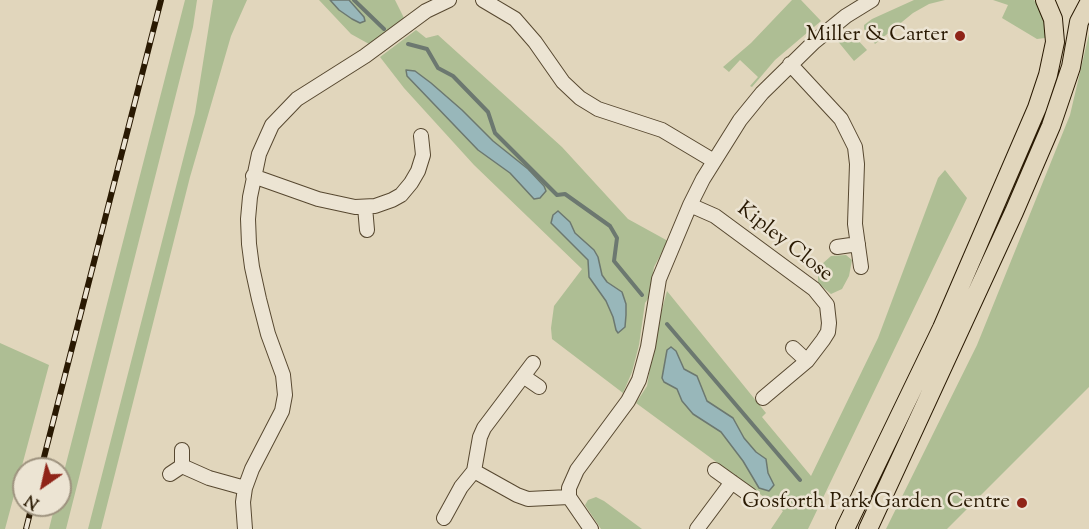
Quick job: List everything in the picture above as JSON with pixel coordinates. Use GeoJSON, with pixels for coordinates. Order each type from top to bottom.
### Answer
{"type":"FeatureCollection","features":[{"type":"Feature","properties":{"kind":"main road"},"geometry":{"type":"LineString","coordinates":[[845,529],[942,328],[1037,108],[1048,75],[1054,42],[1053,19],[1045,0]]}},
{"type":"Feature","properties":{"kind":"main road"},"geometry":{"type":"LineString","coordinates":[[868,529],[1042,147],[1065,88],[1079,22],[1089,3]]}},
{"type":"Feature","properties":{"kind":"street"},"geometry":{"type":"LineString","coordinates":[[246,529],[243,502],[245,488],[252,469],[282,411],[285,395],[282,375],[268,334],[252,267],[248,219],[253,176],[265,138],[272,125],[285,110],[305,93],[365,56],[426,11],[449,0]]}},
{"type":"Feature","properties":{"kind":"street"},"geometry":{"type":"LineString","coordinates":[[483,0],[515,19],[536,42],[563,82],[580,98],[597,109],[662,130],[714,161]]}},
{"type":"Feature","properties":{"kind":"street"},"geometry":{"type":"LineString","coordinates":[[591,529],[569,497],[569,488],[577,470],[628,401],[639,380],[648,346],[659,279],[690,205],[740,120],[762,93],[814,42],[846,16],[872,0]]}},
{"type":"Feature","properties":{"kind":"street"},"geometry":{"type":"LineString","coordinates":[[790,64],[841,119],[855,147],[857,164],[855,224],[861,267]]}},
{"type":"Feature","properties":{"kind":"street"},"geometry":{"type":"LineString","coordinates":[[253,176],[318,200],[364,207],[385,204],[401,195],[418,171],[422,142],[438,151]]}},
{"type":"Feature","properties":{"kind":"street","name":"Kipley Close"},"geometry":{"type":"LineString","coordinates":[[690,205],[716,216],[814,288],[821,296],[830,315],[828,332],[807,360],[763,398]]}},
{"type":"Feature","properties":{"kind":"street"},"geometry":{"type":"LineString","coordinates":[[364,207],[367,230]]}},
{"type":"Feature","properties":{"kind":"street"},"geometry":{"type":"LineString","coordinates":[[837,247],[858,244]]}},
{"type":"Feature","properties":{"kind":"street"},"geometry":{"type":"LineString","coordinates":[[793,348],[807,360]]}},
{"type":"Feature","properties":{"kind":"street"},"geometry":{"type":"LineString","coordinates":[[444,518],[461,487],[474,471],[480,437],[484,428],[533,363]]}},
{"type":"Feature","properties":{"kind":"street"},"geometry":{"type":"LineString","coordinates":[[523,376],[539,387]]}},
{"type":"Feature","properties":{"kind":"street"},"geometry":{"type":"LineString","coordinates":[[182,450],[182,466]]}},
{"type":"Feature","properties":{"kind":"street"},"geometry":{"type":"LineString","coordinates":[[182,466],[209,478],[245,488]]}},
{"type":"Feature","properties":{"kind":"street"},"geometry":{"type":"LineString","coordinates":[[170,474],[182,466]]}},
{"type":"Feature","properties":{"kind":"street"},"geometry":{"type":"LineString","coordinates":[[715,470],[750,495]]}},
{"type":"Feature","properties":{"kind":"street"},"geometry":{"type":"LineString","coordinates":[[474,471],[528,499],[569,497]]}},
{"type":"Feature","properties":{"kind":"street"},"geometry":{"type":"LineString","coordinates":[[697,529],[732,482]]}},
{"type":"Feature","properties":{"kind":"green space"},"geometry":{"type":"Polygon","coordinates":[[[185,0],[197,0],[193,27],[72,505],[72,457],[68,457],[185,0]]]}},
{"type":"Feature","properties":{"kind":"green space"},"geometry":{"type":"Polygon","coordinates":[[[213,0],[247,0],[231,36],[190,177],[101,529],[88,529],[195,113],[213,0]]]}},
{"type":"Feature","properties":{"kind":"green space"},"geometry":{"type":"Polygon","coordinates":[[[319,0],[395,0],[404,18],[369,44],[351,34],[319,0]]]}},
{"type":"Feature","properties":{"kind":"green space"},"geometry":{"type":"Polygon","coordinates":[[[792,0],[801,0],[821,21],[775,60],[752,87],[750,86],[758,77],[740,60],[729,72],[723,67],[751,43],[792,0]]]}},
{"type":"Feature","properties":{"kind":"green space"},"geometry":{"type":"Polygon","coordinates":[[[914,0],[945,0],[929,4],[913,13],[875,44],[864,29],[864,25],[914,0]]]}},
{"type":"Feature","properties":{"kind":"green space"},"geometry":{"type":"Polygon","coordinates":[[[993,0],[1034,0],[1041,11],[1045,25],[1045,38],[1037,39],[1002,18],[1008,5],[993,0]]]}},
{"type":"Feature","properties":{"kind":"green space"},"geometry":{"type":"Polygon","coordinates":[[[416,30],[426,38],[438,35],[562,147],[628,219],[668,241],[654,267],[649,297],[645,303],[639,345],[632,372],[623,393],[552,339],[554,306],[582,269],[474,165],[404,88],[380,57],[416,30]]]}},
{"type":"Feature","properties":{"kind":"green space"},"geometry":{"type":"Polygon","coordinates":[[[848,34],[854,36],[867,50],[854,61],[836,39],[848,34]]]}},
{"type":"Feature","properties":{"kind":"green space"},"geometry":{"type":"Polygon","coordinates":[[[1089,34],[1089,387],[947,529],[886,529],[977,345],[1070,115],[1089,34]]]}},
{"type":"Feature","properties":{"kind":"green space"},"geometry":{"type":"Polygon","coordinates":[[[945,170],[967,198],[808,529],[771,529],[783,511],[636,403],[647,386],[656,331],[667,291],[766,413],[762,417],[811,476],[878,338],[938,178],[945,170]]]}},
{"type":"Feature","properties":{"kind":"green space"},"geometry":{"type":"Polygon","coordinates":[[[846,255],[852,260],[849,276],[842,289],[831,294],[818,283],[818,272],[822,264],[831,256],[846,255]]]}},
{"type":"Feature","properties":{"kind":"green space"},"geometry":{"type":"Polygon","coordinates":[[[0,343],[49,365],[24,457],[12,457],[12,503],[5,529],[0,529],[0,343]]]}},
{"type":"Feature","properties":{"kind":"green space"},"geometry":{"type":"Polygon","coordinates":[[[596,497],[642,529],[601,529],[585,505],[588,500],[596,497]]]}},
{"type":"Feature","properties":{"kind":"green space"},"geometry":{"type":"Polygon","coordinates":[[[52,517],[69,517],[66,529],[49,529],[52,517]]]}},
{"type":"Feature","properties":{"kind":"water"},"geometry":{"type":"Polygon","coordinates":[[[330,0],[349,0],[365,21],[360,23],[352,19],[330,0]]]}},
{"type":"Feature","properties":{"kind":"water"},"geometry":{"type":"Polygon","coordinates":[[[406,70],[415,71],[431,83],[493,141],[528,169],[544,186],[546,191],[540,198],[534,199],[510,173],[478,150],[407,76],[406,70]]]}},
{"type":"Feature","properties":{"kind":"water"},"geometry":{"type":"Polygon","coordinates":[[[558,211],[570,222],[575,233],[594,250],[602,275],[607,282],[622,292],[626,304],[625,327],[618,333],[606,301],[589,277],[588,260],[551,223],[553,215],[558,211]]]}},
{"type":"Feature","properties":{"kind":"water"},"geometry":{"type":"Polygon","coordinates":[[[671,347],[676,351],[684,369],[697,376],[707,401],[733,418],[744,438],[756,452],[766,459],[768,473],[774,485],[769,491],[759,488],[743,461],[721,432],[693,414],[682,401],[677,389],[664,382],[662,378],[667,350],[671,347]]]}},
{"type":"Feature","properties":{"kind":"waterway"},"geometry":{"type":"LineString","coordinates":[[354,0],[384,29]]}},
{"type":"Feature","properties":{"kind":"waterway"},"geometry":{"type":"LineString","coordinates":[[408,44],[427,49],[438,68],[453,76],[488,112],[495,133],[557,195],[565,194],[610,226],[617,238],[614,261],[642,295]]}},
{"type":"Feature","properties":{"kind":"waterway"},"geometry":{"type":"LineString","coordinates":[[667,324],[800,480]]}},
{"type":"Feature","properties":{"kind":"railway"},"geometry":{"type":"LineString","coordinates":[[44,457],[161,0]]}},
{"type":"Feature","properties":{"kind":"railway"},"geometry":{"type":"LineString","coordinates":[[26,529],[29,517]]}},
{"type":"Feature","properties":{"kind":"place","name":"Miller & Carter"},"geometry":{"type":"Point","coordinates":[960,36]}},
{"type":"Feature","properties":{"kind":"place","name":"Gosforth Park Garden Centre"},"geometry":{"type":"Point","coordinates":[1022,503]}}]}
